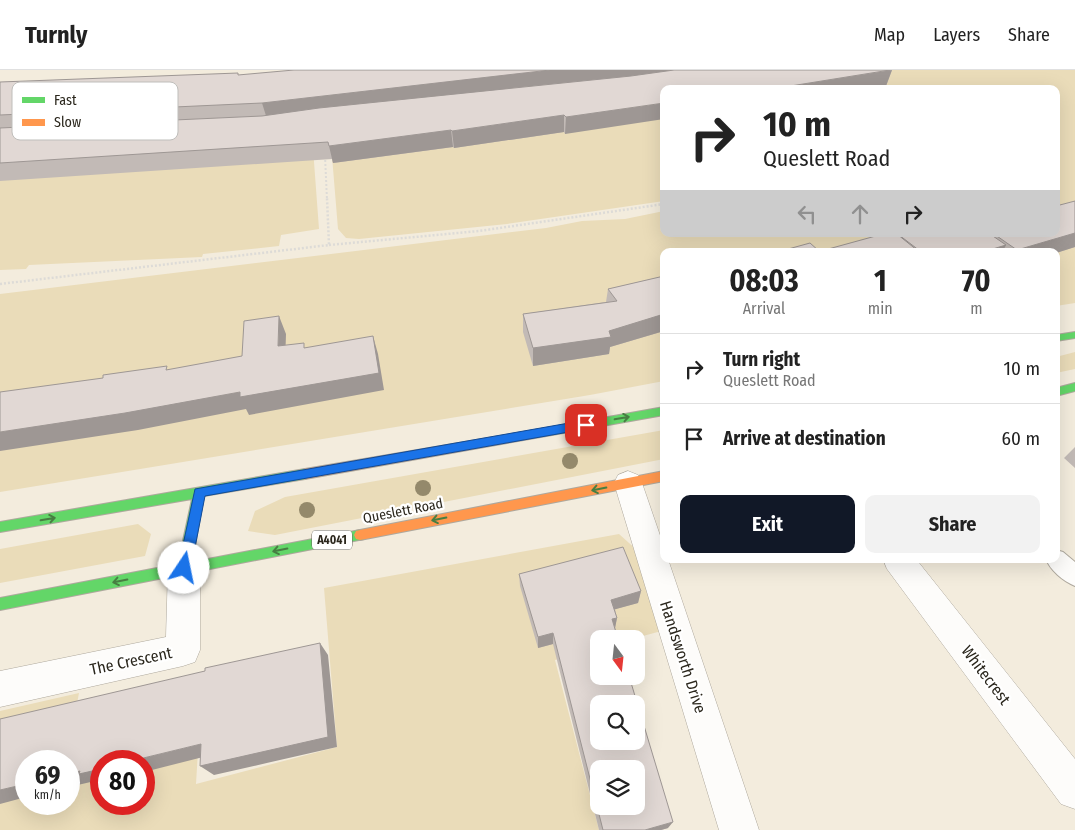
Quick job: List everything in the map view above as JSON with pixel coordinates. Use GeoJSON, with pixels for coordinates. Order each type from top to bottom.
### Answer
{"type":"FeatureCollection","features":[{"type":"Feature","properties":{"kind":"highway"},"geometry":{"type":"LineString","coordinates":[[1060,337],[1075,335]]}},
{"type":"Feature","properties":{"kind":"highway"},"geometry":{"type":"LineString","coordinates":[[1060,391],[1075,387]]}},
{"type":"Feature","properties":{"kind":"highway"},"geometry":{"type":"LineString","coordinates":[[0,527],[660,412]]}},
{"type":"Feature","properties":{"kind":"highway","name":"Queslett Road"},"geometry":{"type":"LineString","coordinates":[[0,604],[660,477]]}},
{"type":"Feature","properties":{"kind":"highway"},"geometry":{"type":"LineString","coordinates":[[184,568],[199,492]]}},
{"type":"Feature","properties":{"kind":"street","name":"Handsworth Drive"},"geometry":{"type":"LineString","coordinates":[[628,483],[739,830]]}},
{"type":"Feature","properties":{"kind":"street","name":"Whitecrest"},"geometry":{"type":"LineString","coordinates":[[901,563],[1075,790]]}},
{"type":"Feature","properties":{"kind":"street","name":"The Crescent"},"geometry":{"type":"LineString","coordinates":[[0,689],[183,650],[184,568]]}},
{"type":"Feature","properties":{"kind":"lane"},"geometry":{"type":"LineString","coordinates":[[1060,563],[1075,576]]}},
{"type":"Feature","properties":{"kind":"path"},"geometry":{"type":"LineString","coordinates":[[324,147],[329,245]]}},
{"type":"Feature","properties":{"kind":"path"},"geometry":{"type":"LineString","coordinates":[[0,284],[329,245],[479,231],[660,205]]}},
{"type":"Feature","properties":{"kind":"shaded area"},"geometry":{"type":"Polygon","coordinates":[[[817,70],[1075,70],[1075,303],[1060,305],[1060,248],[660,248],[660,382],[590,395],[0,492],[0,294],[546,228],[582,221],[625,219],[660,212],[660,237],[1060,237],[1060,85],[711,85],[817,70]]]}},
{"type":"Feature","properties":{"kind":"shaded area"},"geometry":{"type":"Polygon","coordinates":[[[660,91],[660,202],[507,224],[359,239],[346,238],[338,229],[330,132],[660,91]]]}},
{"type":"Feature","properties":{"kind":"shaded area"},"geometry":{"type":"Polygon","coordinates":[[[312,135],[319,229],[281,235],[279,246],[203,254],[202,257],[29,265],[26,269],[0,270],[0,151],[312,135]]]}},
{"type":"Feature","properties":{"kind":"shaded area"},"geometry":{"type":"Polygon","coordinates":[[[1075,352],[1075,369],[1060,372],[1060,356],[1075,352]]]}},
{"type":"Feature","properties":{"kind":"shaded area"},"geometry":{"type":"Polygon","coordinates":[[[660,431],[660,460],[275,535],[248,531],[255,511],[285,497],[660,431]]]}},
{"type":"Feature","properties":{"kind":"shaded area"},"geometry":{"type":"Polygon","coordinates":[[[138,524],[151,534],[145,556],[0,583],[0,549],[138,524]]]}},
{"type":"Feature","properties":{"kind":"shaded area"},"geometry":{"type":"Polygon","coordinates":[[[619,534],[638,551],[665,630],[645,635],[645,630],[590,630],[590,650],[555,660],[590,795],[590,815],[595,815],[599,830],[0,830],[0,711],[79,693],[68,750],[15,750],[15,815],[80,815],[80,778],[90,776],[90,815],[155,815],[155,761],[198,751],[196,784],[337,747],[324,588],[619,534]]]}},
{"type":"Feature","properties":{"kind":"building"},"geometry":{"type":"Polygon","coordinates":[[[294,70],[550,70],[262,103],[178,107],[178,82],[12,82],[12,114],[0,115],[0,82],[238,73],[238,75],[294,70]]]}},
{"type":"Feature","properties":{"kind":"building"},"geometry":{"type":"Polygon","coordinates":[[[674,70],[890,70],[797,85],[660,85],[660,104],[329,146],[328,142],[0,163],[0,128],[12,127],[12,140],[178,140],[178,120],[262,116],[319,108],[674,70]]]}},
{"type":"Feature","properties":{"kind":"building"},"geometry":{"type":"Polygon","coordinates":[[[1075,201],[1075,233],[1024,248],[1014,248],[998,237],[1060,237],[1060,205],[1075,201]]]}},
{"type":"Feature","properties":{"kind":"building"},"geometry":{"type":"Polygon","coordinates":[[[872,237],[901,237],[914,248],[832,248],[872,237]]]}},
{"type":"Feature","properties":{"kind":"building"},"geometry":{"type":"Polygon","coordinates":[[[902,237],[994,237],[1006,245],[996,248],[916,248],[902,237]]]}},
{"type":"Feature","properties":{"kind":"building"},"geometry":{"type":"Polygon","coordinates":[[[810,243],[816,248],[792,248],[810,243]]]}},
{"type":"Feature","properties":{"kind":"building"},"geometry":{"type":"Polygon","coordinates":[[[660,277],[660,315],[609,331],[611,337],[533,348],[523,314],[617,301],[608,289],[660,277]]]}},
{"type":"Feature","properties":{"kind":"building"},"geometry":{"type":"Polygon","coordinates":[[[279,316],[278,346],[304,343],[304,348],[373,336],[379,373],[240,397],[240,392],[125,413],[0,432],[0,392],[103,378],[103,375],[167,366],[166,370],[242,356],[244,321],[279,316]]]}},
{"type":"Feature","properties":{"kind":"building"},"geometry":{"type":"Polygon","coordinates":[[[623,547],[641,591],[611,600],[617,618],[612,619],[615,630],[590,630],[590,685],[632,685],[635,695],[590,695],[590,750],[645,750],[645,729],[673,822],[645,830],[603,830],[599,815],[645,815],[645,760],[590,760],[590,779],[553,633],[538,637],[519,574],[623,547]]]}},
{"type":"Feature","properties":{"kind":"building"},"geometry":{"type":"Polygon","coordinates":[[[320,643],[328,737],[200,766],[201,744],[155,755],[155,750],[90,750],[90,772],[80,774],[80,750],[15,750],[15,787],[0,790],[0,719],[205,671],[205,668],[320,643]]]}},
{"type":"Feature","properties":{"kind":"traffic: fast"},"geometry":{"type":"LineString","coordinates":[[1060,337],[1075,335]]}},
{"type":"Feature","properties":{"kind":"traffic: fast"},"geometry":{"type":"LineString","coordinates":[[1060,391],[1075,387]]}},
{"type":"Feature","properties":{"kind":"traffic: fast"},"geometry":{"type":"LineString","coordinates":[[552,431],[660,412]]}},
{"type":"Feature","properties":{"kind":"traffic: fast"},"geometry":{"type":"LineString","coordinates":[[0,527],[305,474]]}},
{"type":"Feature","properties":{"kind":"traffic: fast"},"geometry":{"type":"LineString","coordinates":[[184,568],[199,492]]}},
{"type":"Feature","properties":{"kind":"traffic: fast"},"geometry":{"type":"LineString","coordinates":[[0,604],[360,535]]}},
{"type":"Feature","properties":{"kind":"traffic: slow"},"geometry":{"type":"LineString","coordinates":[[305,474],[552,431]]}},
{"type":"Feature","properties":{"kind":"traffic: slow"},"geometry":{"type":"LineString","coordinates":[[360,535],[660,477]]}},
{"type":"Feature","properties":{"kind":"route"},"geometry":{"type":"LineString","coordinates":[[184,568],[199,492],[586,425]]}}]}
